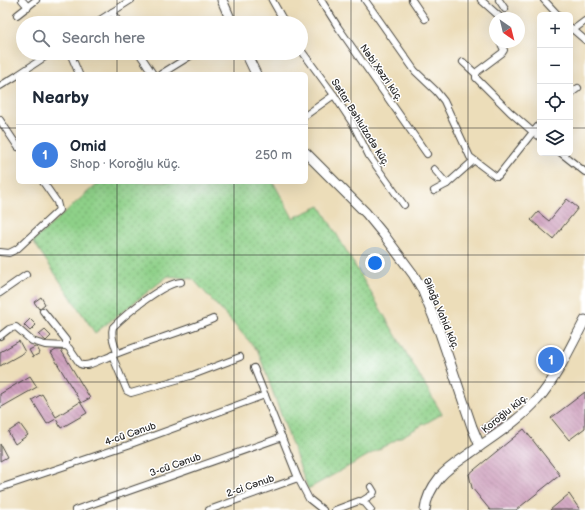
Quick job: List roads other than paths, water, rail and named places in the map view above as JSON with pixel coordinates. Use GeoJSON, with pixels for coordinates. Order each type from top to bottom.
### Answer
{"type":"FeatureCollection","features":[{"type":"Feature","properties":{"kind":"street"},"geometry":{"type":"LineString","coordinates":[[22,0],[28,7]]}},
{"type":"Feature","properties":{"kind":"street"},"geometry":{"type":"LineString","coordinates":[[17,15],[36,0]]}},
{"type":"Feature","properties":{"kind":"street"},"geometry":{"type":"LineString","coordinates":[[106,16],[131,0]]}},
{"type":"Feature","properties":{"kind":"street"},"geometry":{"type":"LineString","coordinates":[[222,0],[229,16]]}},
{"type":"Feature","properties":{"kind":"street"},"geometry":{"type":"LineString","coordinates":[[272,0],[281,16]]}},
{"type":"Feature","properties":{"kind":"street","name":"Nəbi Xəzri küç."},"geometry":{"type":"LineString","coordinates":[[322,0],[338,27],[427,154]]}},
{"type":"Feature","properties":{"kind":"street"},"geometry":{"type":"LineString","coordinates":[[365,0],[415,71],[444,101],[467,152],[473,160],[495,176],[498,176],[537,127]]}},
{"type":"Feature","properties":{"kind":"street"},"geometry":{"type":"LineString","coordinates":[[412,0],[425,19]]}},
{"type":"Feature","properties":{"kind":"street"},"geometry":{"type":"LineString","coordinates":[[481,0],[494,12]]}},
{"type":"Feature","properties":{"kind":"street"},"geometry":{"type":"LineString","coordinates":[[499,0],[505,9]]}},
{"type":"Feature","properties":{"kind":"street"},"geometry":{"type":"LineString","coordinates":[[544,0],[555,12]]}},
{"type":"Feature","properties":{"kind":"street"},"geometry":{"type":"LineString","coordinates":[[112,12],[115,16]]}},
{"type":"Feature","properties":{"kind":"street"},"geometry":{"type":"LineString","coordinates":[[573,28],[585,22]]}},
{"type":"Feature","properties":{"kind":"street"},"geometry":{"type":"LineString","coordinates":[[573,31],[585,40]]}},
{"type":"Feature","properties":{"kind":"street"},"geometry":{"type":"LineString","coordinates":[[476,74],[502,53],[504,50],[503,48]]}},
{"type":"Feature","properties":{"kind":"street"},"geometry":{"type":"LineString","coordinates":[[22,72],[40,60]]}},
{"type":"Feature","properties":{"kind":"street"},"geometry":{"type":"LineString","coordinates":[[73,60],[77,72]]}},
{"type":"Feature","properties":{"kind":"street"},"geometry":{"type":"LineString","coordinates":[[144,60],[152,72]]}},
{"type":"Feature","properties":{"kind":"street"},"geometry":{"type":"LineString","coordinates":[[164,72],[184,60]]}},
{"type":"Feature","properties":{"kind":"street"},"geometry":{"type":"LineString","coordinates":[[249,60],[255,72]]}},
{"type":"Feature","properties":{"kind":"street","name":"Səttar Bəhlulzadə küç."},"geometry":{"type":"LineString","coordinates":[[308,60],[353,124],[369,156],[404,205]]}},
{"type":"Feature","properties":{"kind":"street"},"geometry":{"type":"LineString","coordinates":[[463,62],[476,74],[476,78],[483,86],[537,135]]}},
{"type":"Feature","properties":{"kind":"street"},"geometry":{"type":"LineString","coordinates":[[0,86],[16,76]]}},
{"type":"Feature","properties":{"kind":"street"},"geometry":{"type":"LineString","coordinates":[[573,92],[578,88]]}},
{"type":"Feature","properties":{"kind":"street"},"geometry":{"type":"LineString","coordinates":[[308,114],[334,95]]}},
{"type":"Feature","properties":{"kind":"street"},"geometry":{"type":"LineString","coordinates":[[0,120],[16,144]]}},
{"type":"Feature","properties":{"kind":"street","name":"Əliağa Vahid küç."},"geometry":{"type":"LineString","coordinates":[[308,155],[374,223],[415,278],[422,290],[440,333],[474,433],[480,446]]}},
{"type":"Feature","properties":{"kind":"street"},"geometry":{"type":"LineString","coordinates":[[565,156],[585,172]]}},
{"type":"Feature","properties":{"kind":"street"},"geometry":{"type":"LineString","coordinates":[[434,191],[447,184],[473,160]]}},
{"type":"Feature","properties":{"kind":"street"},"geometry":{"type":"LineString","coordinates":[[434,169],[447,184]]}},
{"type":"Feature","properties":{"kind":"street"},"geometry":{"type":"LineString","coordinates":[[0,252],[10,253],[17,249],[59,210],[57,202],[44,184]]}},
{"type":"Feature","properties":{"kind":"street"},"geometry":{"type":"LineString","coordinates":[[0,293],[26,275]]}},
{"type":"Feature","properties":{"kind":"street"},"geometry":{"type":"LineString","coordinates":[[181,282],[174,282],[145,300],[117,323],[112,331],[114,354],[127,391],[131,393],[190,376],[240,357]]}},
{"type":"Feature","properties":{"kind":"street"},"geometry":{"type":"LineString","coordinates":[[43,311],[66,340],[66,346]]}},
{"type":"Feature","properties":{"kind":"street"},"geometry":{"type":"LineString","coordinates":[[0,336],[9,329],[16,327],[32,340],[45,345],[66,346],[82,366],[191,329],[213,319]]}},
{"type":"Feature","properties":{"kind":"street","name":"Koroğlu küç."},"geometry":{"type":"LineString","coordinates":[[425,510],[426,500],[441,476],[513,422],[539,398],[553,378],[585,320]]}},
{"type":"Feature","properties":{"kind":"street"},"geometry":{"type":"LineString","coordinates":[[254,368],[298,478],[309,499],[323,510]]}},
{"type":"Feature","properties":{"kind":"street","name":"4-cü Cənub"},"geometry":{"type":"LineString","coordinates":[[0,488],[128,445],[265,395]]}},
{"type":"Feature","properties":{"kind":"street","name":"3-cü Cənub"},"geometry":{"type":"LineString","coordinates":[[75,510],[282,437]]}},
{"type":"Feature","properties":{"kind":"street","name":"2-ci Cənub"},"geometry":{"type":"LineString","coordinates":[[208,510],[298,478]]}},
{"type":"Feature","properties":{"kind":"street"},"geometry":{"type":"LineString","coordinates":[[335,510],[362,501],[373,494],[374,492],[371,486]]}},
{"type":"Feature","properties":{"kind":"street"},"geometry":{"type":"LineString","coordinates":[[362,501],[371,510]]}},
{"type":"Feature","properties":{"kind":"place","name":"Omid"},"geometry":{"type":"Point","coordinates":[551,360]}}]}
